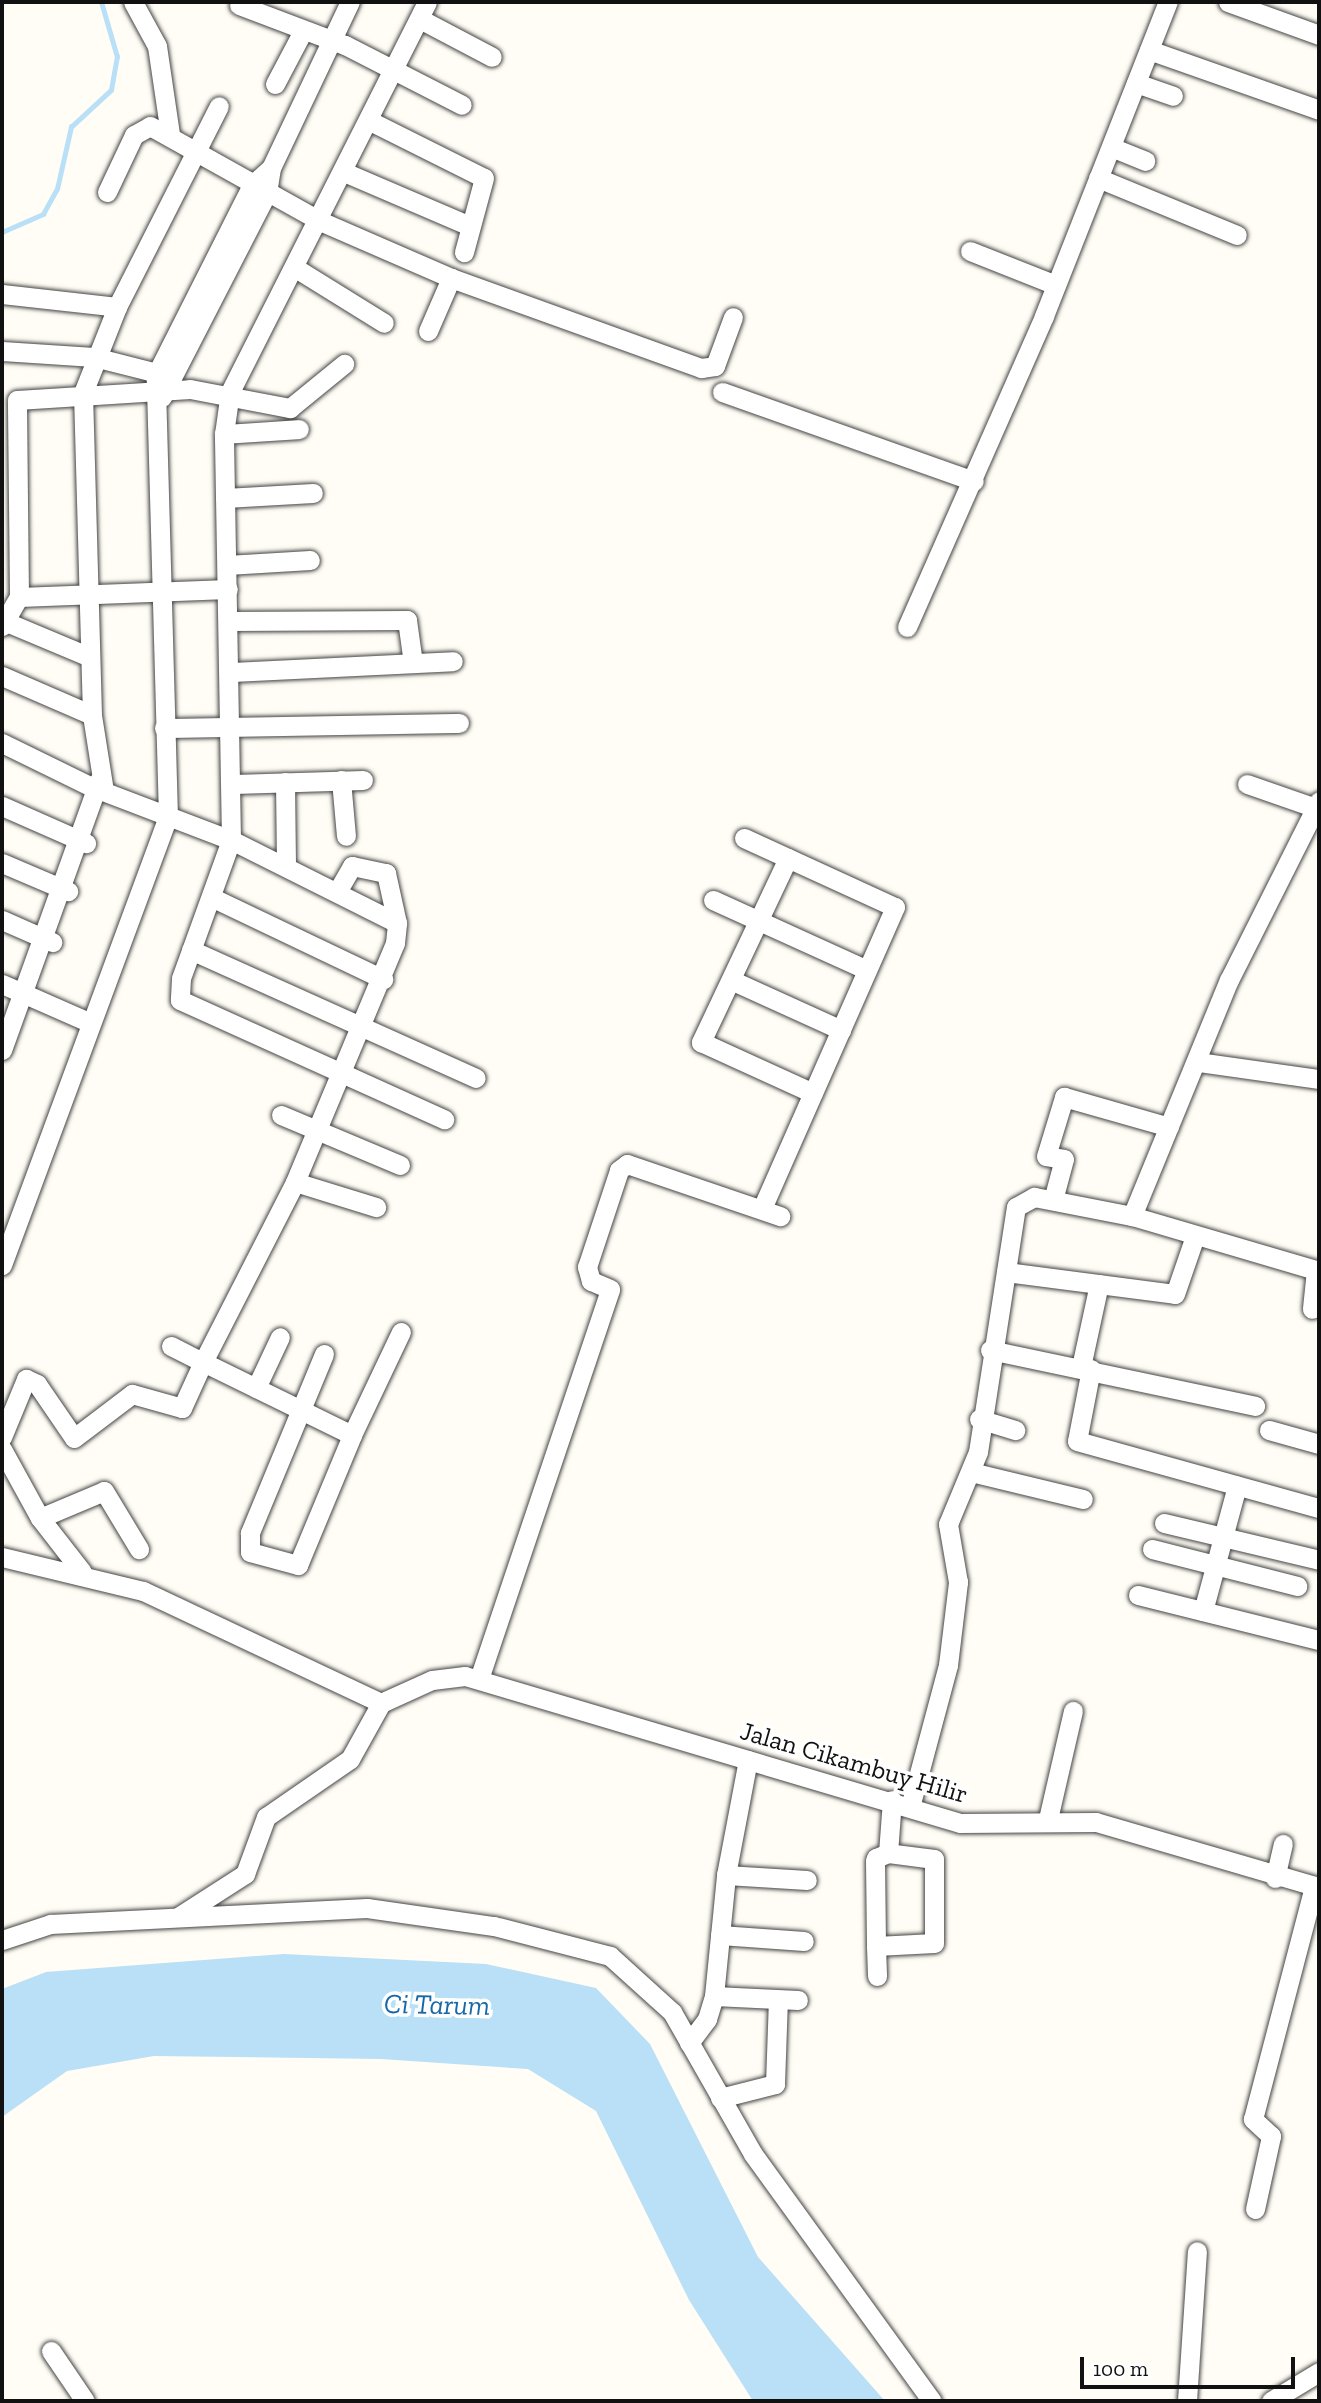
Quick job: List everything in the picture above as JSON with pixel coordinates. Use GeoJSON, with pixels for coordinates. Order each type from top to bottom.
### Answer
{"type":"FeatureCollection","features":[{"type":"Feature","properties":{"kind":"street"},"geometry":{"type":"LineString","coordinates":[[133,2],[158,46],[170,134]]}},
{"type":"Feature","properties":{"kind":"street"},"geometry":{"type":"LineString","coordinates":[[2,1265],[7,1240],[168,817],[159,591],[162,387],[350,2]]}},
{"type":"Feature","properties":{"kind":"street"},"geometry":{"type":"LineString","coordinates":[[907,627],[974,481],[1056,285],[1168,2]]}},
{"type":"Feature","properties":{"kind":"street"},"geometry":{"type":"LineString","coordinates":[[1228,2],[1319,35]]}},
{"type":"Feature","properties":{"kind":"street"},"geometry":{"type":"LineString","coordinates":[[239,5],[395,69],[462,105]]}},
{"type":"Feature","properties":{"kind":"street"},"geometry":{"type":"LineString","coordinates":[[444,1119],[180,1000],[191,950],[231,840],[234,784],[224,434],[230,392],[296,269],[424,10],[492,57]]}},
{"type":"Feature","properties":{"kind":"street"},"geometry":{"type":"LineString","coordinates":[[275,84],[303,31]]}},
{"type":"Feature","properties":{"kind":"street"},"geometry":{"type":"LineString","coordinates":[[1149,50],[1319,110]]}},
{"type":"Feature","properties":{"kind":"street"},"geometry":{"type":"LineString","coordinates":[[1136,83],[1173,96]]}},
{"type":"Feature","properties":{"kind":"street"},"geometry":{"type":"LineString","coordinates":[[5,1050],[22,992],[47,939],[98,786],[86,593],[83,393],[94,357],[117,307],[219,106]]}},
{"type":"Feature","properties":{"kind":"street"},"geometry":{"type":"LineString","coordinates":[[370,121],[481,176],[464,252]]}},
{"type":"Feature","properties":{"kind":"street"},"geometry":{"type":"LineString","coordinates":[[107,192],[137,130],[150,126],[170,134],[259,189],[320,221],[451,278],[706,369],[717,362],[733,317]]}},
{"type":"Feature","properties":{"kind":"street"},"geometry":{"type":"LineString","coordinates":[[1111,147],[1145,162]]}},
{"type":"Feature","properties":{"kind":"street"},"geometry":{"type":"LineString","coordinates":[[344,172],[470,226]]}},
{"type":"Feature","properties":{"kind":"street"},"geometry":{"type":"LineString","coordinates":[[1098,178],[1237,235]]}},
{"type":"Feature","properties":{"kind":"street"},"geometry":{"type":"LineString","coordinates":[[970,251],[1056,285]]}},
{"type":"Feature","properties":{"kind":"street"},"geometry":{"type":"LineString","coordinates":[[296,269],[384,323]]}},
{"type":"Feature","properties":{"kind":"street"},"geometry":{"type":"LineString","coordinates":[[428,331],[451,278]]}},
{"type":"Feature","properties":{"kind":"street"},"geometry":{"type":"LineString","coordinates":[[2,294],[117,307]]}},
{"type":"Feature","properties":{"kind":"street"},"geometry":{"type":"LineString","coordinates":[[2,351],[94,357],[162,387]]}},
{"type":"Feature","properties":{"kind":"street"},"geometry":{"type":"LineString","coordinates":[[90,657],[3,624],[19,597],[13,407],[20,398],[162,387],[230,392],[290,408],[344,364]]}},
{"type":"Feature","properties":{"kind":"street"},"geometry":{"type":"LineString","coordinates":[[722,391],[974,481]]}},
{"type":"Feature","properties":{"kind":"street"},"geometry":{"type":"LineString","coordinates":[[224,434],[299,429]]}},
{"type":"Feature","properties":{"kind":"street"},"geometry":{"type":"LineString","coordinates":[[225,498],[313,493]]}},
{"type":"Feature","properties":{"kind":"street"},"geometry":{"type":"LineString","coordinates":[[227,565],[310,560]]}},
{"type":"Feature","properties":{"kind":"street"},"geometry":{"type":"LineString","coordinates":[[19,597],[228,589]]}},
{"type":"Feature","properties":{"kind":"street"},"geometry":{"type":"LineString","coordinates":[[230,621],[407,620],[413,663]]}},
{"type":"Feature","properties":{"kind":"street"},"geometry":{"type":"LineString","coordinates":[[232,672],[453,661]]}},
{"type":"Feature","properties":{"kind":"street"},"geometry":{"type":"LineString","coordinates":[[2,676],[92,715]]}},
{"type":"Feature","properties":{"kind":"street"},"geometry":{"type":"LineString","coordinates":[[164,729],[459,723]]}},
{"type":"Feature","properties":{"kind":"street"},"geometry":{"type":"LineString","coordinates":[[2,743],[168,817],[231,840],[397,923]]}},
{"type":"Feature","properties":{"kind":"street"},"geometry":{"type":"LineString","coordinates":[[341,780],[346,836]]}},
{"type":"Feature","properties":{"kind":"street"},"geometry":{"type":"LineString","coordinates":[[234,784],[363,780]]}},
{"type":"Feature","properties":{"kind":"street"},"geometry":{"type":"LineString","coordinates":[[285,782],[286,866]]}},
{"type":"Feature","properties":{"kind":"street"},"geometry":{"type":"LineString","coordinates":[[1132,1216],[1241,955],[1317,805],[1247,784]]}},
{"type":"Feature","properties":{"kind":"street"},"geometry":{"type":"LineString","coordinates":[[2,806],[81,841]]}},
{"type":"Feature","properties":{"kind":"street"},"geometry":{"type":"LineString","coordinates":[[480,1679],[610,1289],[591,1281],[587,1267],[619,1170],[627,1164],[771,1212],[813,1093],[895,907],[744,838]]}},
{"type":"Feature","properties":{"kind":"street"},"geometry":{"type":"LineString","coordinates":[[788,858],[701,1042],[813,1093]]}},
{"type":"Feature","properties":{"kind":"street"},"geometry":{"type":"LineString","coordinates":[[2,863],[64,888]]}},
{"type":"Feature","properties":{"kind":"street"},"geometry":{"type":"LineString","coordinates":[[2,1437],[26,1379],[37,1384],[74,1438],[132,1394],[182,1408],[295,1182],[383,979],[397,923],[386,873],[349,867],[337,892]]}},
{"type":"Feature","properties":{"kind":"street"},"geometry":{"type":"LineString","coordinates":[[211,897],[383,979]]}},
{"type":"Feature","properties":{"kind":"street"},"geometry":{"type":"LineString","coordinates":[[713,900],[867,970]]}},
{"type":"Feature","properties":{"kind":"street"},"geometry":{"type":"LineString","coordinates":[[2,920],[47,939]]}},
{"type":"Feature","properties":{"kind":"street"},"geometry":{"type":"LineString","coordinates":[[191,950],[476,1078]]}},
{"type":"Feature","properties":{"kind":"street"},"geometry":{"type":"LineString","coordinates":[[731,981],[841,1030]]}},
{"type":"Feature","properties":{"kind":"street"},"geometry":{"type":"LineString","coordinates":[[2,984],[91,1023]]}},
{"type":"Feature","properties":{"kind":"street"},"geometry":{"type":"LineString","coordinates":[[1198,1062],[1319,1079]]}},
{"type":"Feature","properties":{"kind":"street"},"geometry":{"type":"LineString","coordinates":[[1053,1200],[1064,1159],[1046,1156],[1064,1097],[1169,1127]]}},
{"type":"Feature","properties":{"kind":"street"},"geometry":{"type":"LineString","coordinates":[[281,1115],[400,1165]]}},
{"type":"Feature","properties":{"kind":"street"},"geometry":{"type":"LineString","coordinates":[[295,1182],[376,1208]]}},
{"type":"Feature","properties":{"kind":"street"},"geometry":{"type":"LineString","coordinates":[[888,1853],[901,1803],[935,1728],[951,1640],[958,1582],[948,1524],[971,1472],[989,1350],[1006,1272],[1016,1207],[1034,1197],[1132,1216],[1316,1270],[1312,1309]]}},
{"type":"Feature","properties":{"kind":"street"},"geometry":{"type":"LineString","coordinates":[[1006,1272],[1175,1294],[1195,1236]]}},
{"type":"Feature","properties":{"kind":"street"},"geometry":{"type":"LineString","coordinates":[[1099,1284],[1077,1441],[1319,1508]]}},
{"type":"Feature","properties":{"kind":"street"},"geometry":{"type":"LineString","coordinates":[[324,1354],[250,1533],[250,1552],[298,1565],[352,1435],[401,1332]]}},
{"type":"Feature","properties":{"kind":"street"},"geometry":{"type":"LineString","coordinates":[[256,1388],[280,1337]]}},
{"type":"Feature","properties":{"kind":"street"},"geometry":{"type":"LineString","coordinates":[[171,1346],[352,1435]]}},
{"type":"Feature","properties":{"kind":"street"},"geometry":{"type":"LineString","coordinates":[[989,1350],[1086,1368],[1255,1406]]}},
{"type":"Feature","properties":{"kind":"street"},"geometry":{"type":"LineString","coordinates":[[979,1419],[1015,1430]]}},
{"type":"Feature","properties":{"kind":"street"},"geometry":{"type":"LineString","coordinates":[[1269,1430],[1319,1444]]}},
{"type":"Feature","properties":{"kind":"street"},"geometry":{"type":"LineString","coordinates":[[2,1449],[40,1518],[82,1572]]}},
{"type":"Feature","properties":{"kind":"street"},"geometry":{"type":"LineString","coordinates":[[971,1472],[1083,1499]]}},
{"type":"Feature","properties":{"kind":"street"},"geometry":{"type":"LineString","coordinates":[[1203,1611],[1237,1486]]}},
{"type":"Feature","properties":{"kind":"street"},"geometry":{"type":"LineString","coordinates":[[40,1518],[104,1491],[139,1549]]}},
{"type":"Feature","properties":{"kind":"street"},"geometry":{"type":"LineString","coordinates":[[1164,1523],[1319,1560]]}},
{"type":"Feature","properties":{"kind":"street"},"geometry":{"type":"LineString","coordinates":[[1152,1549],[1297,1586]]}},
{"type":"Feature","properties":{"kind":"street"},"geometry":{"type":"LineString","coordinates":[[2,1557],[82,1572],[143,1591],[376,1710],[344,1765],[265,1817],[245,1874],[178,1917]]}},
{"type":"Feature","properties":{"kind":"street"},"geometry":{"type":"LineString","coordinates":[[1138,1595],[1319,1640]]}},
{"type":"Feature","properties":{"kind":"street","name":"Jalan Cikambuy Hilir"},"geometry":{"type":"LineString","coordinates":[[376,1710],[432,1680],[480,1679],[901,1803],[960,1823],[1048,1819],[1109,1825],[1275,1878],[1316,1886]]}},
{"type":"Feature","properties":{"kind":"street"},"geometry":{"type":"LineString","coordinates":[[1048,1819],[1073,1711]]}},
{"type":"Feature","properties":{"kind":"street"},"geometry":{"type":"LineString","coordinates":[[689,2042],[707,2019],[714,1996],[726,1875],[748,1760]]}},
{"type":"Feature","properties":{"kind":"street"},"geometry":{"type":"LineString","coordinates":[[1275,1878],[1283,1844]]}},
{"type":"Feature","properties":{"kind":"street"},"geometry":{"type":"LineString","coordinates":[[876,1945],[934,1943],[939,1863],[888,1853],[875,1861],[876,1945],[877,1976]]}},
{"type":"Feature","properties":{"kind":"street"},"geometry":{"type":"LineString","coordinates":[[726,1875],[807,1880]]}},
{"type":"Feature","properties":{"kind":"street"},"geometry":{"type":"LineString","coordinates":[[1255,2209],[1271,2136],[1253,2119],[1316,1886]]}},
{"type":"Feature","properties":{"kind":"street"},"geometry":{"type":"LineString","coordinates":[[2,1940],[31,1926],[178,1917],[409,1909],[529,1933],[610,1956],[660,1996],[720,2098],[811,2242],[932,2401]]}},
{"type":"Feature","properties":{"kind":"street"},"geometry":{"type":"LineString","coordinates":[[720,1935],[804,1941]]}},
{"type":"Feature","properties":{"kind":"street"},"geometry":{"type":"LineString","coordinates":[[714,1996],[788,2000],[775,2084],[720,2098]]}},
{"type":"Feature","properties":{"kind":"street"},"geometry":{"type":"LineString","coordinates":[[1187,2401],[1197,2251]]}},
{"type":"Feature","properties":{"kind":"street"},"geometry":{"type":"LineString","coordinates":[[51,2351],[85,2401]]}},
{"type":"Feature","properties":{"kind":"street"},"geometry":{"type":"LineString","coordinates":[[1270,2401],[1319,2372]]}},
{"type":"Feature","properties":{"kind":"water","name":"Ci Tarum"},"geometry":{"type":"Polygon","coordinates":[[[284,1954],[486,1964],[596,1988],[650,2044],[758,2257],[885,2401],[753,2401],[689,2300],[596,2111],[528,2069],[381,2059],[154,2056],[67,2071],[2,2117],[2,1989],[46,1972],[284,1954]]]}},
{"type":"Feature","properties":{"kind":"waterway"},"geometry":{"type":"LineString","coordinates":[[2,232],[43,214],[57,189],[71,127],[111,90],[117,57],[101,2]]}}]}
